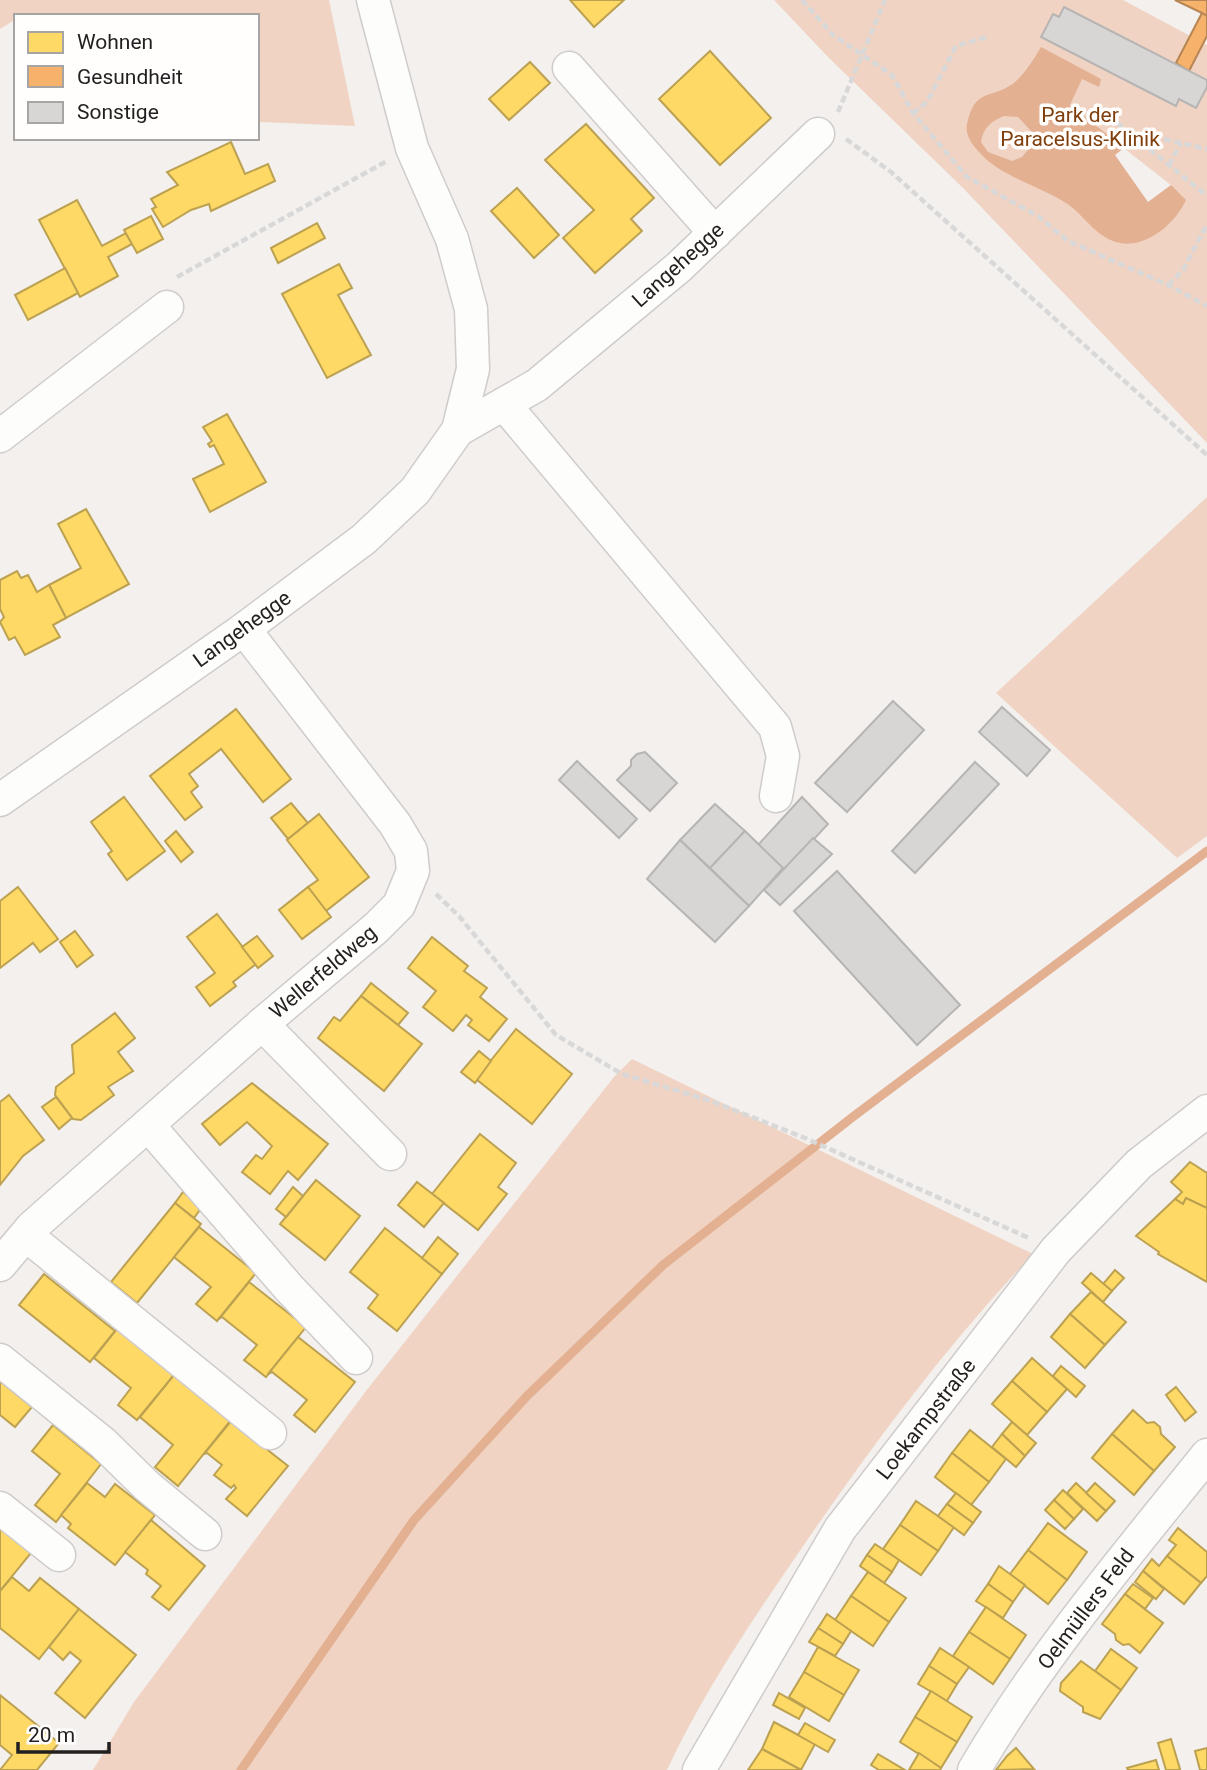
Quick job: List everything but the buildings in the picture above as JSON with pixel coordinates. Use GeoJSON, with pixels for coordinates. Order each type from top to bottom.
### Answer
{"type":"FeatureCollection","features":[{"type":"Feature","properties":{"kind":"street","name":"Langehegge"},"geometry":{"type":"LineString","coordinates":[[0,800],[244,629],[364,539],[415,491],[458,430],[473,369],[471,309],[452,239],[412,148],[373,0]]}},
{"type":"Feature","properties":{"kind":"street"},"geometry":{"type":"LineString","coordinates":[[569,68],[715,233]]}},
{"type":"Feature","properties":{"kind":"street","name":"Langehegge"},"geometry":{"type":"LineString","coordinates":[[458,430],[537,385],[715,233],[825,131]]}},
{"type":"Feature","properties":{"kind":"street"},"geometry":{"type":"LineString","coordinates":[[0,436],[167,307]]}},
{"type":"Feature","properties":{"kind":"street"},"geometry":{"type":"LineString","coordinates":[[504,404],[775,727],[783,756],[776,796]]}},
{"type":"Feature","properties":{"kind":"street"},"geometry":{"type":"LineString","coordinates":[[244,629],[395,824],[411,851],[413,871]]}},
{"type":"Feature","properties":{"kind":"street","name":"Wellerfeldweg"},"geometry":{"type":"LineString","coordinates":[[0,1265],[26,1235],[148,1125],[262,1024],[376,929],[399,905],[413,871]]}},
{"type":"Feature","properties":{"kind":"street"},"geometry":{"type":"LineString","coordinates":[[262,1024],[390,1154]]}},
{"type":"Feature","properties":{"kind":"street","name":"Loekampstraße"},"geometry":{"type":"LineString","coordinates":[[699,1770],[840,1530],[1056,1250],[1139,1164],[1207,1111]]}},
{"type":"Feature","properties":{"kind":"street"},"geometry":{"type":"LineString","coordinates":[[148,1125],[289,1288],[356,1358]]}},
{"type":"Feature","properties":{"kind":"street"},"geometry":{"type":"LineString","coordinates":[[26,1235],[270,1433]]}},
{"type":"Feature","properties":{"kind":"street"},"geometry":{"type":"LineString","coordinates":[[0,1360],[103,1443],[147,1486],[205,1534]]}},
{"type":"Feature","properties":{"kind":"street","name":"Oelmüllers Feld"},"geometry":{"type":"LineString","coordinates":[[974,1770],[1017,1699],[1091,1599],[1207,1455]]}},
{"type":"Feature","properties":{"kind":"street"},"geometry":{"type":"LineString","coordinates":[[0,1508],[59,1555]]}},
{"type":"Feature","properties":{"kind":"path"},"geometry":{"type":"LineString","coordinates":[[802,0],[833,35],[892,75],[913,113],[967,177],[1038,216],[1068,242],[1168,285],[1207,306]]}},
{"type":"Feature","properties":{"kind":"path"},"geometry":{"type":"LineString","coordinates":[[886,0],[825,131],[891,172],[1207,455]]}},
{"type":"Feature","properties":{"kind":"path"},"geometry":{"type":"LineString","coordinates":[[913,113],[927,102],[956,46],[987,37]]}},
{"type":"Feature","properties":{"kind":"path"},"geometry":{"type":"LineString","coordinates":[[1109,116],[1207,196]]}},
{"type":"Feature","properties":{"kind":"path"},"geometry":{"type":"LineString","coordinates":[[1164,139],[1207,149]]}},
{"type":"Feature","properties":{"kind":"path"},"geometry":{"type":"LineString","coordinates":[[1169,165],[1181,143]]}},
{"type":"Feature","properties":{"kind":"path"},"geometry":{"type":"LineString","coordinates":[[167,307],[170,281],[412,148]]}},
{"type":"Feature","properties":{"kind":"path"},"geometry":{"type":"LineString","coordinates":[[1168,285],[1183,270],[1207,223]]}},
{"type":"Feature","properties":{"kind":"path"},"geometry":{"type":"LineString","coordinates":[[413,871],[459,916],[556,1035],[622,1074],[712,1101],[805,1138],[1056,1250]]}},
{"type":"Feature","properties":{"kind":"green space"},"geometry":{"type":"Polygon","coordinates":[[[0,0],[329,0],[355,126],[259,120],[259,14],[14,14],[14,20],[0,29],[0,0]]]}},
{"type":"Feature","properties":{"kind":"green space","name":"Park der Paracelsus-Klinik"},"geometry":{"type":"Polygon","coordinates":[[[774,0],[1123,0],[1207,45],[1207,443],[963,188],[829,58],[774,0]]]}},
{"type":"Feature","properties":{"kind":"green space"},"geometry":{"type":"Polygon","coordinates":[[[1207,497],[1207,836],[1177,858],[996,693],[1207,497]]]}},
{"type":"Feature","properties":{"kind":"green space"},"geometry":{"type":"Polygon","coordinates":[[[632,1059],[1033,1254],[939,1361],[826,1513],[728,1658],[667,1770],[93,1770],[134,1702],[366,1391],[614,1077],[632,1059]]]}},
{"type":"Feature","properties":{"kind":"shaded area"},"geometry":{"type":"Polygon","coordinates":[[[1041,47],[1101,79],[1099,87],[1082,79],[1070,105],[1186,200],[1172,220],[1152,236],[1129,244],[1105,237],[1067,204],[993,165],[972,143],[967,134],[967,124],[974,105],[984,96],[1015,82],[1041,47]],[[1004,116],[988,126],[981,142],[988,152],[1012,161],[1022,157],[1031,146],[1031,131],[1018,117],[1004,116]]]}},
{"type":"Feature","properties":{"kind":"pier"},"geometry":{"type":"Polygon","coordinates":[[[1124,148],[1171,185],[1148,202],[1115,155],[1124,148]]]}},
{"type":"Feature","properties":{"kind":"waterway"},"geometry":{"type":"LineString","coordinates":[[241,1770],[414,1520],[527,1396],[663,1265],[854,1116],[1207,851]]}}]}
